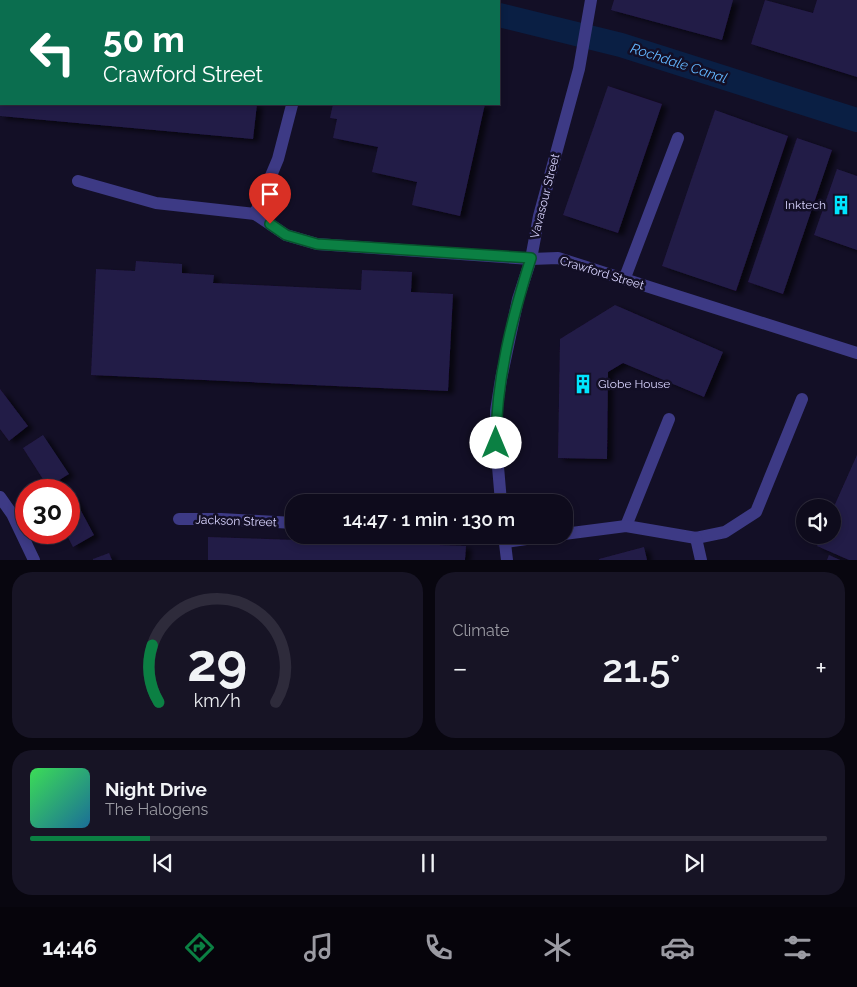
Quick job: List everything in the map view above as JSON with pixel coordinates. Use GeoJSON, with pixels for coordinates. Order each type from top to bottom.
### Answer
{"type":"FeatureCollection","features":[{"type":"Feature","properties":{"kind":"street","name":"Vavasour Street"},"geometry":{"type":"LineString","coordinates":[[501,494],[496,411],[518,299],[531,258],[539,216],[579,69],[591,1]]}},
{"type":"Feature","properties":{"kind":"street"},"geometry":{"type":"LineString","coordinates":[[78,181],[156,203],[255,214],[278,159],[292,105]]}},
{"type":"Feature","properties":{"kind":"street"},"geometry":{"type":"LineString","coordinates":[[624,280],[678,138]]}},
{"type":"Feature","properties":{"kind":"street","name":"Crawford Street"},"geometry":{"type":"LineString","coordinates":[[255,214],[286,235],[317,244],[531,258],[558,258],[857,353]]}},
{"type":"Feature","properties":{"kind":"street"},"geometry":{"type":"LineString","coordinates":[[573,533],[626,526],[696,538],[725,532],[756,512],[802,399]]}},
{"type":"Feature","properties":{"kind":"street"},"geometry":{"type":"LineString","coordinates":[[626,526],[669,419]]}},
{"type":"Feature","properties":{"kind":"street"},"geometry":{"type":"LineString","coordinates":[[0,497],[12,514],[34,560]]}},
{"type":"Feature","properties":{"kind":"street","name":"Jackson Street"},"geometry":{"type":"LineString","coordinates":[[179,519],[285,523]]}},
{"type":"Feature","properties":{"kind":"street"},"geometry":{"type":"LineString","coordinates":[[696,538],[700,560]]}},
{"type":"Feature","properties":{"kind":"street"},"geometry":{"type":"LineString","coordinates":[[505,544],[507,560]]}},
{"type":"Feature","properties":{"kind":"building"},"geometry":{"type":"Polygon","coordinates":[[[614,0],[733,0],[722,40],[611,10],[614,0]]]}},
{"type":"Feature","properties":{"kind":"building"},"geometry":{"type":"Polygon","coordinates":[[[765,0],[813,13],[817,0],[857,0],[857,77],[751,44],[765,0]]]}},
{"type":"Feature","properties":{"kind":"building"},"geometry":{"type":"Polygon","coordinates":[[[608,86],[662,104],[618,233],[563,215],[608,86]]]}},
{"type":"Feature","properties":{"kind":"building"},"geometry":{"type":"Polygon","coordinates":[[[0,105],[257,105],[253,139],[0,116],[0,105]]]}},
{"type":"Feature","properties":{"kind":"building"},"geometry":{"type":"Polygon","coordinates":[[[333,105],[485,105],[460,216],[412,205],[417,182],[372,172],[378,147],[333,138],[337,119],[330,118],[333,105]]]}},
{"type":"Feature","properties":{"kind":"building"},"geometry":{"type":"Polygon","coordinates":[[[715,110],[788,136],[736,291],[662,266],[715,110]]]}},
{"type":"Feature","properties":{"kind":"building"},"geometry":{"type":"Polygon","coordinates":[[[797,138],[832,150],[783,294],[748,282],[797,138]]]}},
{"type":"Feature","properties":{"kind":"building","name":"Inktech"},"geometry":{"type":"Polygon","coordinates":[[[837,169],[857,176],[857,250],[814,235],[837,169]]]}},
{"type":"Feature","properties":{"kind":"building"},"geometry":{"type":"Polygon","coordinates":[[[136,261],[182,264],[182,273],[214,275],[213,283],[361,290],[362,270],[412,272],[411,292],[453,294],[448,391],[91,375],[96,269],[135,271],[136,261]]]}},
{"type":"Feature","properties":{"kind":"building","name":"Globe House"},"geometry":{"type":"Polygon","coordinates":[[[615,305],[723,352],[704,397],[623,363],[608,372],[607,459],[558,458],[560,339],[615,305]]]}},
{"type":"Feature","properties":{"kind":"building"},"geometry":{"type":"Polygon","coordinates":[[[0,389],[28,426],[9,441],[0,429],[0,389]]]}},
{"type":"Feature","properties":{"kind":"building"},"geometry":{"type":"Polygon","coordinates":[[[43,435],[69,474],[61,479],[43,479],[23,448],[43,435]]]}},
{"type":"Feature","properties":{"kind":"building"},"geometry":{"type":"Polygon","coordinates":[[[857,455],[857,560],[849,560],[817,546],[818,544],[841,544],[841,499],[837,499],[857,455]]]}},
{"type":"Feature","properties":{"kind":"building"},"geometry":{"type":"Polygon","coordinates":[[[80,509],[94,535],[80,543],[80,509]]]}},
{"type":"Feature","properties":{"kind":"building"},"geometry":{"type":"Polygon","coordinates":[[[208,537],[285,540],[285,544],[466,546],[465,560],[208,560],[208,537]]]}},
{"type":"Feature","properties":{"kind":"building"},"geometry":{"type":"Polygon","coordinates":[[[644,547],[647,560],[599,560],[599,559],[644,547]]]}},
{"type":"Feature","properties":{"kind":"building"},"geometry":{"type":"Polygon","coordinates":[[[109,553],[112,560],[93,560],[93,559],[109,553]]]}},
{"type":"Feature","properties":{"kind":"building"},"geometry":{"type":"Polygon","coordinates":[[[829,555],[840,560],[827,560],[829,555]]]}},
{"type":"Feature","properties":{"kind":"waterway","name":"Rochdale Canal"},"geometry":{"type":"LineString","coordinates":[[500,15],[621,45],[857,120]]}},
{"type":"Feature","properties":{"kind":"place","name":"Inktech"},"geometry":{"type":"Point","coordinates":[841,205]}},
{"type":"Feature","properties":{"kind":"place","name":"Globe House"},"geometry":{"type":"Point","coordinates":[583,384]}},
{"type":"Feature","properties":{"kind":"route"},"geometry":{"type":"LineString","coordinates":[[270,224],[286,235],[317,244],[531,258],[518,299],[501,379],[496,411],[496,443]]}}]}
